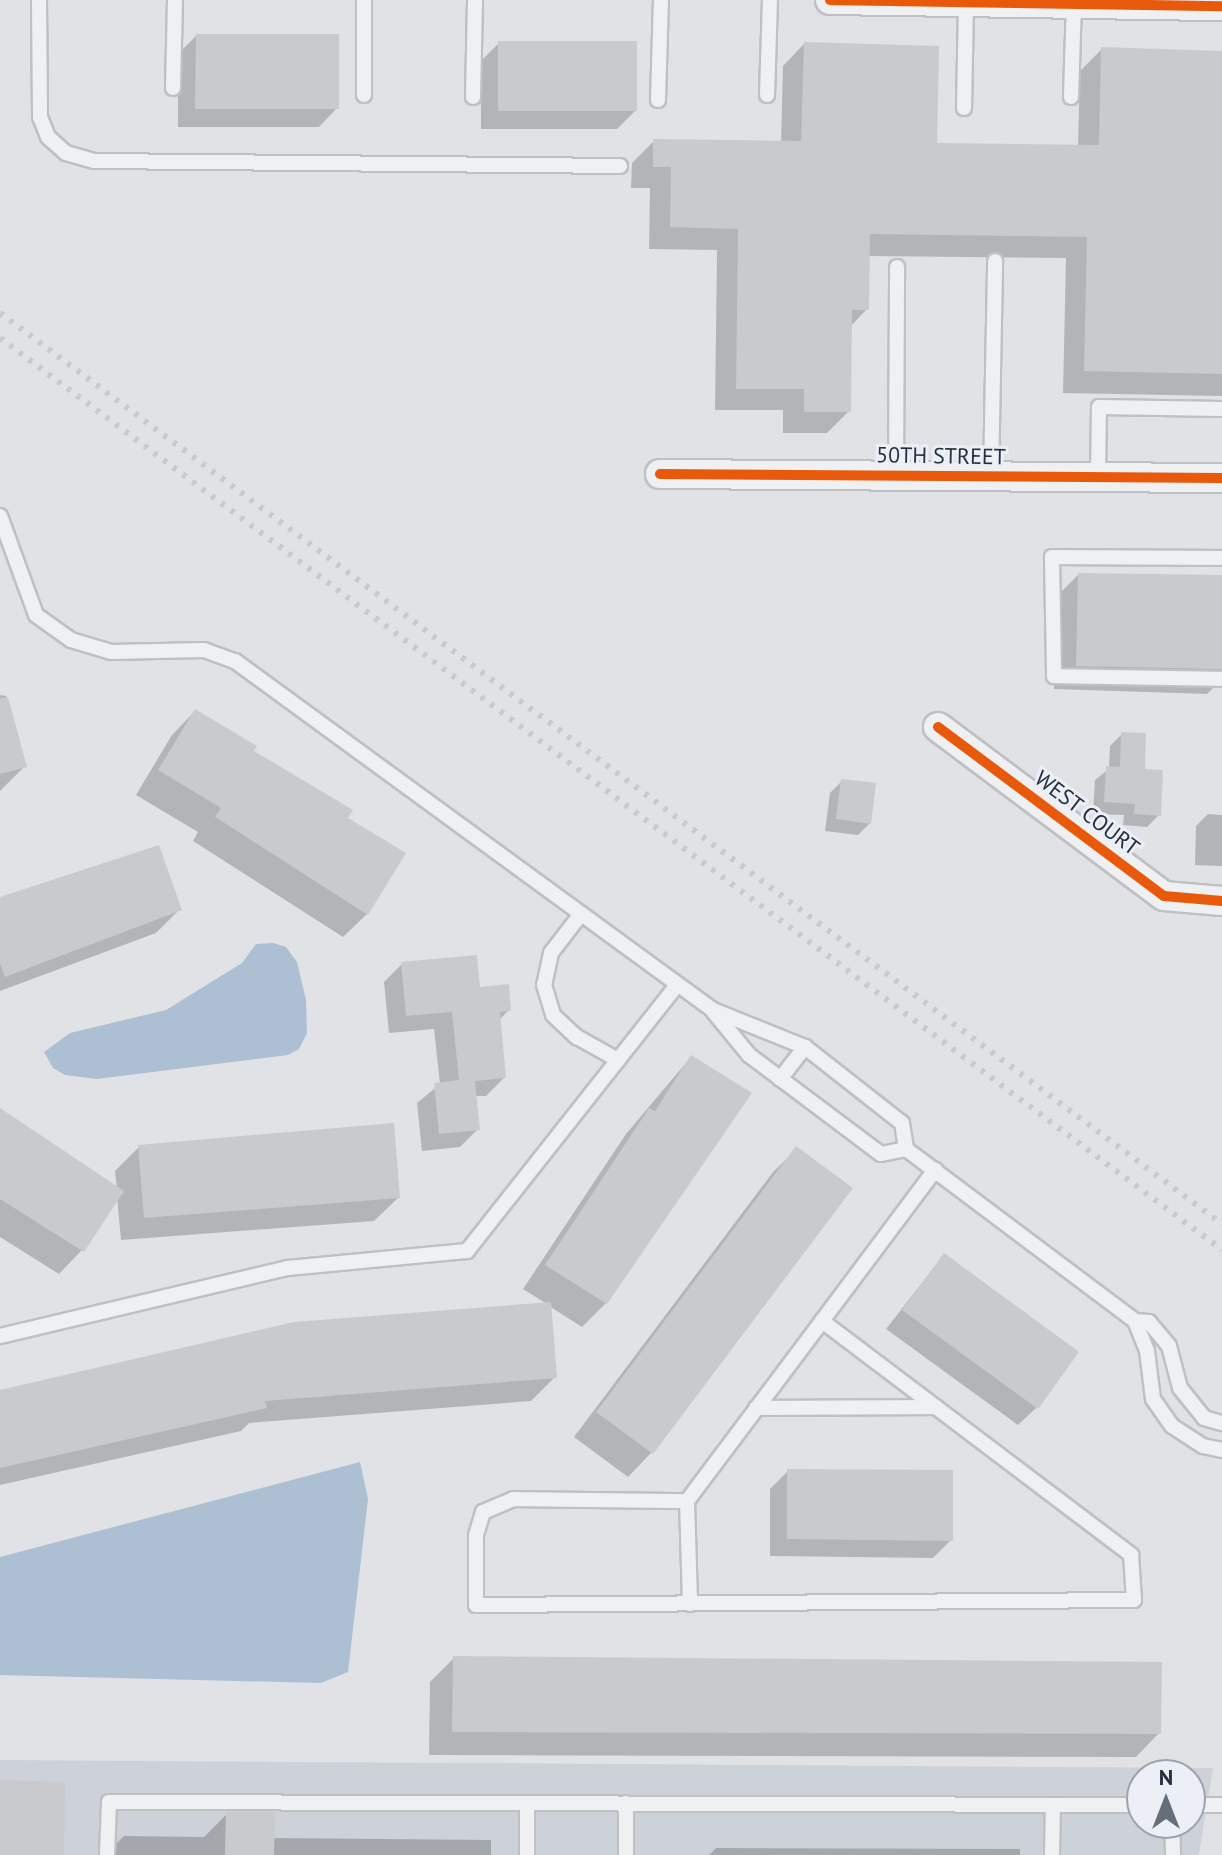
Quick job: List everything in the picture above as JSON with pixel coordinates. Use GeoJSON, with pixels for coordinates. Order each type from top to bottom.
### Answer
{"type":"FeatureCollection","features":[{"type":"Feature","properties":{"kind":"street"},"geometry":{"type":"LineString","coordinates":[[830,0],[1192,3],[1222,6]]}},
{"type":"Feature","properties":{"kind":"street","name":"50TH STREET"},"geometry":{"type":"LineString","coordinates":[[660,474],[1222,478]]}},
{"type":"Feature","properties":{"kind":"street","name":"WEST COURT"},"geometry":{"type":"LineString","coordinates":[[938,727],[1164,896],[1222,901]]}},
{"type":"Feature","properties":{"kind":"lane"},"geometry":{"type":"LineString","coordinates":[[39,0],[40,117],[48,137],[66,153],[94,161],[620,166]]}},
{"type":"Feature","properties":{"kind":"lane"},"geometry":{"type":"LineString","coordinates":[[173,88],[175,0]]}},
{"type":"Feature","properties":{"kind":"lane"},"geometry":{"type":"LineString","coordinates":[[364,0],[364,95]]}},
{"type":"Feature","properties":{"kind":"lane"},"geometry":{"type":"LineString","coordinates":[[473,97],[475,0]]}},
{"type":"Feature","properties":{"kind":"lane"},"geometry":{"type":"LineString","coordinates":[[658,100],[661,0]]}},
{"type":"Feature","properties":{"kind":"lane"},"geometry":{"type":"LineString","coordinates":[[767,95],[770,0]]}},
{"type":"Feature","properties":{"kind":"lane"},"geometry":{"type":"LineString","coordinates":[[964,108],[966,2]]}},
{"type":"Feature","properties":{"kind":"lane"},"geometry":{"type":"LineString","coordinates":[[1071,97],[1074,4]]}},
{"type":"Feature","properties":{"kind":"lane"},"geometry":{"type":"LineString","coordinates":[[991,477],[995,261]]}},
{"type":"Feature","properties":{"kind":"lane"},"geometry":{"type":"LineString","coordinates":[[896,476],[897,267]]}},
{"type":"Feature","properties":{"kind":"lane"},"geometry":{"type":"LineString","coordinates":[[1098,477],[1099,407],[1222,409]]}},
{"type":"Feature","properties":{"kind":"lane"},"geometry":{"type":"LineString","coordinates":[[0,516],[36,615],[71,640],[111,652],[204,650],[235,661],[713,1010],[805,1047],[902,1123],[906,1149],[1135,1321],[1147,1351],[1153,1399],[1172,1426],[1203,1446],[1222,1450]]}},
{"type":"Feature","properties":{"kind":"lane"},"geometry":{"type":"LineString","coordinates":[[1222,558],[1052,557],[1054,676],[1222,679]]}},
{"type":"Feature","properties":{"kind":"lane"},"geometry":{"type":"LineString","coordinates":[[581,914],[551,953],[544,985],[553,1015],[577,1037],[618,1060]]}},
{"type":"Feature","properties":{"kind":"lane"},"geometry":{"type":"LineString","coordinates":[[0,1336],[287,1268],[467,1251],[677,985]]}},
{"type":"Feature","properties":{"kind":"lane"},"geometry":{"type":"LineString","coordinates":[[713,1010],[749,1055],[881,1154],[906,1149]]}},
{"type":"Feature","properties":{"kind":"lane"},"geometry":{"type":"LineString","coordinates":[[780,1079],[805,1047]]}},
{"type":"Feature","properties":{"kind":"lane"},"geometry":{"type":"LineString","coordinates":[[690,1604],[687,1501],[935,1170]]}},
{"type":"Feature","properties":{"kind":"lane"},"geometry":{"type":"LineString","coordinates":[[687,1501],[513,1499],[483,1512],[476,1535],[476,1605],[1134,1600],[1131,1555],[822,1321]]}},
{"type":"Feature","properties":{"kind":"lane"},"geometry":{"type":"LineString","coordinates":[[1135,1321],[1149,1322],[1169,1346],[1180,1388],[1204,1418],[1222,1423]]}},
{"type":"Feature","properties":{"kind":"lane"},"geometry":{"type":"LineString","coordinates":[[756,1408],[936,1407]]}},
{"type":"Feature","properties":{"kind":"lane"},"geometry":{"type":"LineString","coordinates":[[107,1855],[109,1802],[1126,1805]]}},
{"type":"Feature","properties":{"kind":"lane"},"geometry":{"type":"LineString","coordinates":[[527,1803],[527,1855]]}},
{"type":"Feature","properties":{"kind":"lane"},"geometry":{"type":"LineString","coordinates":[[626,1803],[626,1855]]}},
{"type":"Feature","properties":{"kind":"lane"},"geometry":{"type":"LineString","coordinates":[[1052,1855],[1053,1805]]}},
{"type":"Feature","properties":{"kind":"shaded area"},"geometry":{"type":"Polygon","coordinates":[[[0,1760],[1126,1767],[1126,1839],[1202,1839],[1199,1855],[0,1855],[0,1760]]]}},
{"type":"Feature","properties":{"kind":"shaded area"},"geometry":{"type":"Polygon","coordinates":[[[1206,1768],[1213,1768],[1206,1812],[1206,1768]]]}},
{"type":"Feature","properties":{"kind":"water"},"geometry":{"type":"Polygon","coordinates":[[[273,943],[286,947],[297,962],[306,1000],[307,1033],[299,1049],[288,1055],[97,1079],[65,1075],[53,1068],[44,1052],[70,1033],[166,1010],[242,963],[256,944],[273,943]]]}},
{"type":"Feature","properties":{"kind":"water"},"geometry":{"type":"Polygon","coordinates":[[[360,1462],[368,1499],[348,1672],[321,1683],[0,1675],[0,1557],[360,1462]]]}},
{"type":"Feature","properties":{"kind":"building"},"geometry":{"type":"Polygon","coordinates":[[[196,34],[339,34],[339,109],[195,109],[196,34]]]}},
{"type":"Feature","properties":{"kind":"building"},"geometry":{"type":"Polygon","coordinates":[[[498,41],[637,41],[637,111],[498,111],[498,41]]]}},
{"type":"Feature","properties":{"kind":"building"},"geometry":{"type":"Polygon","coordinates":[[[804,42],[939,46],[937,143],[1099,145],[1101,47],[1222,51],[1222,374],[1084,371],[1087,237],[870,234],[869,310],[852,310],[851,412],[804,412],[804,389],[736,389],[738,229],[670,227],[671,167],[653,167],[653,139],[801,141],[804,42]]]}},
{"type":"Feature","properties":{"kind":"building"},"geometry":{"type":"Polygon","coordinates":[[[1078,573],[1222,575],[1222,669],[1076,666],[1078,573]]]}},
{"type":"Feature","properties":{"kind":"building"},"geometry":{"type":"Polygon","coordinates":[[[8,697],[27,767],[0,774],[0,698],[8,697]]]}},
{"type":"Feature","properties":{"kind":"building"},"geometry":{"type":"Polygon","coordinates":[[[195,709],[257,746],[254,751],[353,810],[348,818],[406,853],[368,915],[215,817],[221,808],[158,770],[195,709]]]}},
{"type":"Feature","properties":{"kind":"building"},"geometry":{"type":"Polygon","coordinates":[[[1121,732],[1146,733],[1145,769],[1163,770],[1161,816],[1134,814],[1135,804],[1104,802],[1106,766],[1120,767],[1121,732]]]}},
{"type":"Feature","properties":{"kind":"building"},"geometry":{"type":"Polygon","coordinates":[[[841,779],[876,783],[871,824],[836,819],[841,779]]]}},
{"type":"Feature","properties":{"kind":"building"},"geometry":{"type":"Polygon","coordinates":[[[159,845],[182,910],[5,977],[0,963],[0,897],[159,845]]]}},
{"type":"Feature","properties":{"kind":"building"},"geometry":{"type":"Polygon","coordinates":[[[477,955],[480,987],[509,984],[511,1011],[500,1012],[506,1078],[475,1081],[480,1130],[439,1134],[434,1083],[459,1080],[452,1012],[406,1016],[401,962],[477,955]]]}},
{"type":"Feature","properties":{"kind":"building"},"geometry":{"type":"Polygon","coordinates":[[[691,1055],[752,1093],[607,1304],[545,1265],[649,1108],[655,1111],[691,1055]]]}},
{"type":"Feature","properties":{"kind":"building"},"geometry":{"type":"Polygon","coordinates":[[[0,1108],[124,1191],[84,1252],[0,1199],[0,1108]]]}},
{"type":"Feature","properties":{"kind":"building"},"geometry":{"type":"Polygon","coordinates":[[[394,1123],[400,1198],[144,1218],[138,1145],[394,1123]]]}},
{"type":"Feature","properties":{"kind":"building"},"geometry":{"type":"Polygon","coordinates":[[[796,1146],[853,1188],[653,1454],[596,1412],[796,1146]]]}},
{"type":"Feature","properties":{"kind":"building"},"geometry":{"type":"Polygon","coordinates":[[[944,1253],[1079,1352],[1038,1409],[902,1310],[944,1253]]]}},
{"type":"Feature","properties":{"kind":"building"},"geometry":{"type":"Polygon","coordinates":[[[551,1302],[557,1378],[265,1401],[267,1408],[0,1468],[0,1390],[294,1322],[551,1302]]]}},
{"type":"Feature","properties":{"kind":"building"},"geometry":{"type":"Polygon","coordinates":[[[787,1469],[953,1470],[953,1541],[787,1539],[787,1469]]]}},
{"type":"Feature","properties":{"kind":"building"},"geometry":{"type":"Polygon","coordinates":[[[453,1656],[1162,1662],[1161,1734],[452,1732],[453,1656]]]}},
{"type":"Feature","properties":{"kind":"building"},"geometry":{"type":"Polygon","coordinates":[[[0,1780],[65,1782],[64,1855],[0,1855],[0,1780]]]}},
{"type":"Feature","properties":{"kind":"building"},"geometry":{"type":"Polygon","coordinates":[[[226,1812],[275,1812],[274,1855],[225,1855],[226,1812]]]}},
{"type":"Feature","properties":{"kind":"railway"},"geometry":{"type":"LineString","coordinates":[[0,313],[1222,1224]]}},
{"type":"Feature","properties":{"kind":"railway"},"geometry":{"type":"LineString","coordinates":[[0,338],[1222,1250]]}},
{"type":"Feature","properties":{"kind":"cycle path"},"geometry":{"type":"LineString","coordinates":[[830,0],[1222,6]]}},
{"type":"Feature","properties":{"kind":"cycle path"},"geometry":{"type":"LineString","coordinates":[[660,474],[1222,478]]}},
{"type":"Feature","properties":{"kind":"cycle path"},"geometry":{"type":"LineString","coordinates":[[938,727],[1164,896],[1222,901]]}}]}
